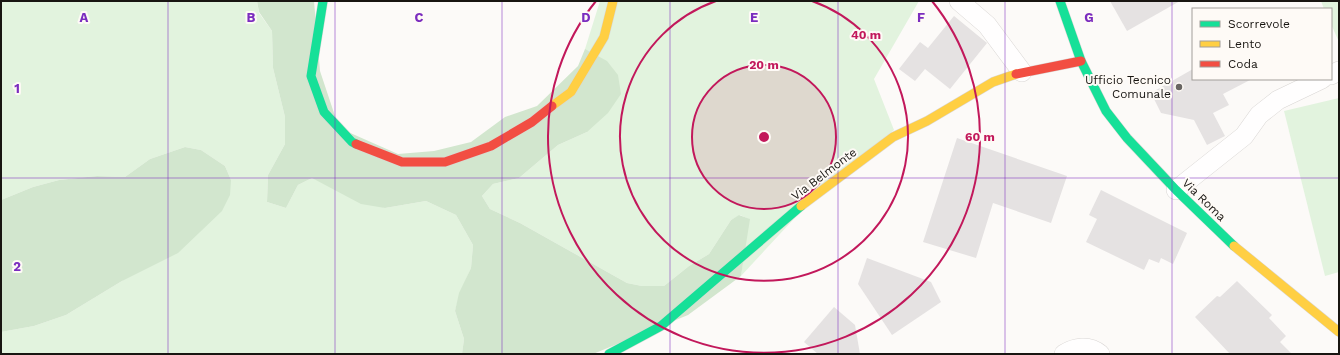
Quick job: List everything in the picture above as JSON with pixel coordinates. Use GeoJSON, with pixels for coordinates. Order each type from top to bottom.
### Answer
{"type":"FeatureCollection","features":[{"type":"Feature","properties":{"kind":"street"},"geometry":{"type":"LineString","coordinates":[[323,1],[311,76],[324,112],[352,142],[402,162],[445,162],[491,146],[532,122],[571,92],[604,37],[613,1]]}},
{"type":"Feature","properties":{"kind":"street"},"geometry":{"type":"LineString","coordinates":[[959,1],[987,25],[1022,72]]}},
{"type":"Feature","properties":{"kind":"street","name":"Via Roma"},"geometry":{"type":"LineString","coordinates":[[1060,1],[1081,61],[1106,111],[1127,138],[1176,190],[1238,250],[1339,332]]}},
{"type":"Feature","properties":{"kind":"street","name":"Via Belmonte"},"geometry":{"type":"LineString","coordinates":[[609,354],[662,326],[786,218],[893,137],[927,121],[993,82],[1022,72],[1081,61]]}},
{"type":"Feature","properties":{"kind":"street"},"geometry":{"type":"LineString","coordinates":[[1176,190],[1244,136],[1259,115],[1278,100],[1320,80]]}},
{"type":"Feature","properties":{"kind":"street"},"geometry":{"type":"LineString","coordinates":[[1064,354],[1072,350],[1086,347],[1100,354]]}},
{"type":"Feature","properties":{"kind":"green space"},"geometry":{"type":"Polygon","coordinates":[[[1,1],[257,1],[259,13],[272,31],[273,68],[285,117],[285,144],[268,175],[267,202],[286,208],[298,185],[312,178],[385,208],[426,201],[456,215],[473,245],[471,268],[460,293],[455,311],[464,339],[462,354],[1,354],[1,332],[34,326],[66,315],[122,281],[231,180],[225,166],[201,150],[185,147],[150,159],[125,177],[97,176],[59,180],[33,187],[1,200],[1,1]]]}},
{"type":"Feature","properties":{"kind":"green space"},"geometry":{"type":"Polygon","coordinates":[[[257,1],[314,1],[320,71],[339,128],[398,154],[434,151],[471,142],[505,117],[537,106],[578,66],[585,49],[607,61],[618,75],[621,94],[608,113],[587,132],[558,145],[519,178],[493,184],[482,196],[490,209],[520,223],[627,283],[642,286],[664,286],[689,266],[709,254],[731,220],[739,215],[750,219],[741,276],[688,315],[593,354],[462,354],[464,339],[455,311],[459,293],[471,268],[473,245],[456,215],[426,201],[385,208],[361,204],[312,178],[298,185],[286,208],[267,202],[268,175],[285,144],[285,117],[273,68],[272,31],[259,12],[257,1]]]}},
{"type":"Feature","properties":{"kind":"green space"},"geometry":{"type":"Polygon","coordinates":[[[600,1],[919,1],[874,79],[894,130],[831,179],[741,276],[749,219],[740,215],[731,220],[709,254],[689,266],[664,286],[642,286],[627,283],[520,223],[490,209],[482,196],[493,184],[519,178],[558,145],[587,132],[585,49],[600,1]]]}},
{"type":"Feature","properties":{"kind":"green space"},"geometry":{"type":"Polygon","coordinates":[[[1321,1],[1339,1],[1339,42],[1332,26],[1332,8],[1324,8],[1321,1]]]}},
{"type":"Feature","properties":{"kind":"green space"},"geometry":{"type":"Polygon","coordinates":[[[1339,98],[1339,272],[1325,276],[1284,111],[1339,98]]]}},
{"type":"Feature","properties":{"kind":"green space"},"geometry":{"type":"Polygon","coordinates":[[[185,147],[201,150],[225,166],[231,180],[230,195],[222,211],[178,253],[122,281],[66,315],[34,326],[1,332],[1,200],[33,187],[59,180],[97,176],[125,177],[150,159],[185,147]]]}},
{"type":"Feature","properties":{"kind":"building"},"geometry":{"type":"Polygon","coordinates":[[[1110,1],[1180,1],[1127,31],[1110,1]]]}},
{"type":"Feature","properties":{"kind":"building"},"geometry":{"type":"Polygon","coordinates":[[[954,16],[987,43],[950,89],[925,69],[915,81],[899,69],[920,42],[928,48],[954,16]]]}},
{"type":"Feature","properties":{"kind":"building"},"geometry":{"type":"Polygon","coordinates":[[[1192,70],[1192,80],[1250,80],[1223,94],[1229,105],[1213,113],[1225,136],[1207,145],[1194,120],[1161,113],[1151,93],[1192,70]]]}},
{"type":"Feature","properties":{"kind":"building"},"geometry":{"type":"Polygon","coordinates":[[[957,138],[1067,176],[1051,223],[993,203],[976,258],[923,242],[957,138]]]}},
{"type":"Feature","properties":{"kind":"building"},"geometry":{"type":"Polygon","coordinates":[[[1101,190],[1187,233],[1173,264],[1161,258],[1159,263],[1149,259],[1144,270],[1086,242],[1097,219],[1089,215],[1101,190]]]}},
{"type":"Feature","properties":{"kind":"building"},"geometry":{"type":"Polygon","coordinates":[[[867,258],[931,282],[941,302],[892,335],[858,284],[867,258]]]}},
{"type":"Feature","properties":{"kind":"building"},"geometry":{"type":"Polygon","coordinates":[[[1237,281],[1272,315],[1269,318],[1286,336],[1280,342],[1292,354],[1230,354],[1195,317],[1217,296],[1220,297],[1237,281]]]}},
{"type":"Feature","properties":{"kind":"building"},"geometry":{"type":"Polygon","coordinates":[[[834,307],[855,325],[860,354],[818,354],[804,342],[834,307]]]}},
{"type":"Feature","properties":{"kind":"traffic: fast"},"geometry":{"type":"LineString","coordinates":[[323,1],[311,76],[324,112],[352,142],[356,144]]}},
{"type":"Feature","properties":{"kind":"traffic: fast"},"geometry":{"type":"LineString","coordinates":[[1060,1],[1081,61],[1106,111],[1127,138],[1176,190],[1234,246]]}},
{"type":"Feature","properties":{"kind":"traffic: fast"},"geometry":{"type":"LineString","coordinates":[[609,354],[661,326],[801,206]]}},
{"type":"Feature","properties":{"kind":"traffic: slow"},"geometry":{"type":"LineString","coordinates":[[552,106],[571,92],[604,37],[613,1]]}},
{"type":"Feature","properties":{"kind":"traffic: slow"},"geometry":{"type":"LineString","coordinates":[[801,206],[893,137],[927,121],[993,82],[1016,74]]}},
{"type":"Feature","properties":{"kind":"traffic: slow"},"geometry":{"type":"LineString","coordinates":[[1234,246],[1339,332]]}},
{"type":"Feature","properties":{"kind":"traffic: jam"},"geometry":{"type":"LineString","coordinates":[[1016,74],[1081,61]]}},
{"type":"Feature","properties":{"kind":"traffic: jam"},"geometry":{"type":"LineString","coordinates":[[356,144],[402,162],[445,162],[491,146],[532,122],[552,106]]}},
{"type":"Feature","properties":{"kind":"place","name":"Ufficio Tecnico Comunale"},"geometry":{"type":"Point","coordinates":[1179,87]}}]}
